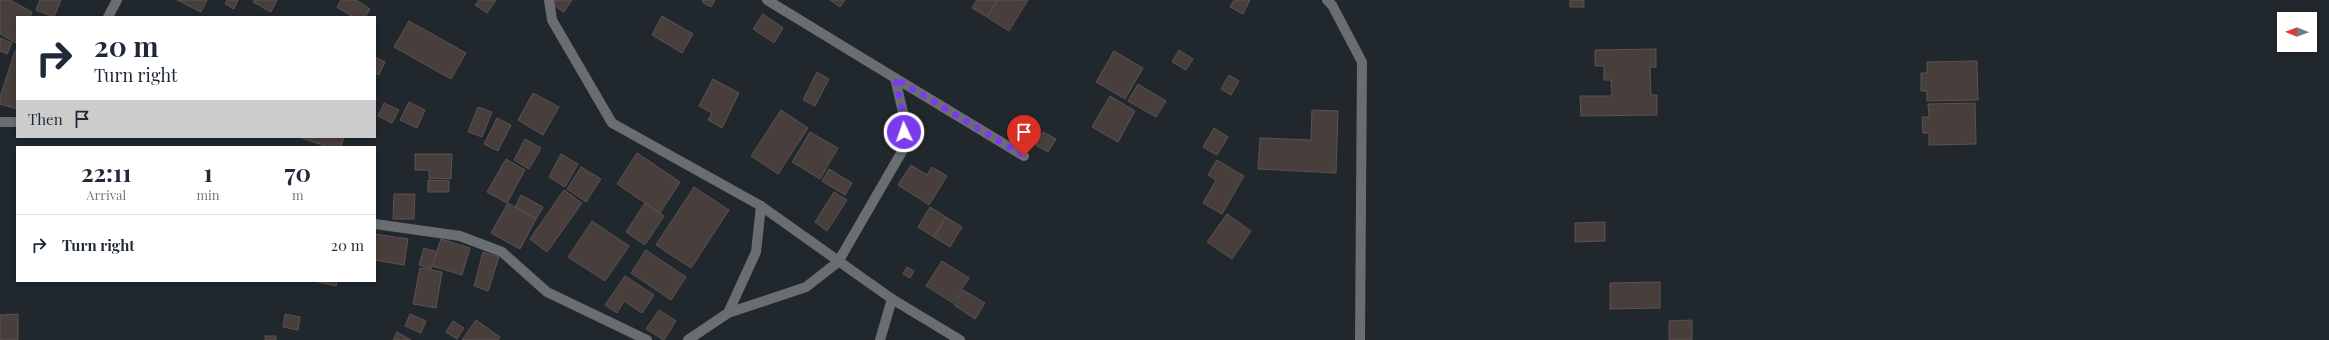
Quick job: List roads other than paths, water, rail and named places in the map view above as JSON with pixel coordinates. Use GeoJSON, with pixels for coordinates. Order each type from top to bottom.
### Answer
{"type":"FeatureCollection","features":[{"type":"Feature","properties":{"kind":"street"},"geometry":{"type":"LineString","coordinates":[[109,16],[117,0]]}},
{"type":"Feature","properties":{"kind":"street"},"geometry":{"type":"LineString","coordinates":[[549,0],[552,20],[612,123],[761,206],[892,299],[960,340]]}},
{"type":"Feature","properties":{"kind":"street"},"geometry":{"type":"LineString","coordinates":[[767,0],[1024,156]]}},
{"type":"Feature","properties":{"kind":"street"},"geometry":{"type":"LineString","coordinates":[[1327,0],[1332,5],[1362,62],[1360,340]]}},
{"type":"Feature","properties":{"kind":"street"},"geometry":{"type":"LineString","coordinates":[[688,340],[728,313],[806,287],[838,262],[904,148],[904,117],[895,78]]}},
{"type":"Feature","properties":{"kind":"street"},"geometry":{"type":"LineString","coordinates":[[0,122],[16,122]]}},
{"type":"Feature","properties":{"kind":"street"},"geometry":{"type":"LineString","coordinates":[[728,313],[756,252],[761,206]]}},
{"type":"Feature","properties":{"kind":"street"},"geometry":{"type":"LineString","coordinates":[[376,224],[460,236],[502,252],[547,292],[647,340]]}},
{"type":"Feature","properties":{"kind":"street"},"geometry":{"type":"LineString","coordinates":[[880,340],[892,299]]}}]}
